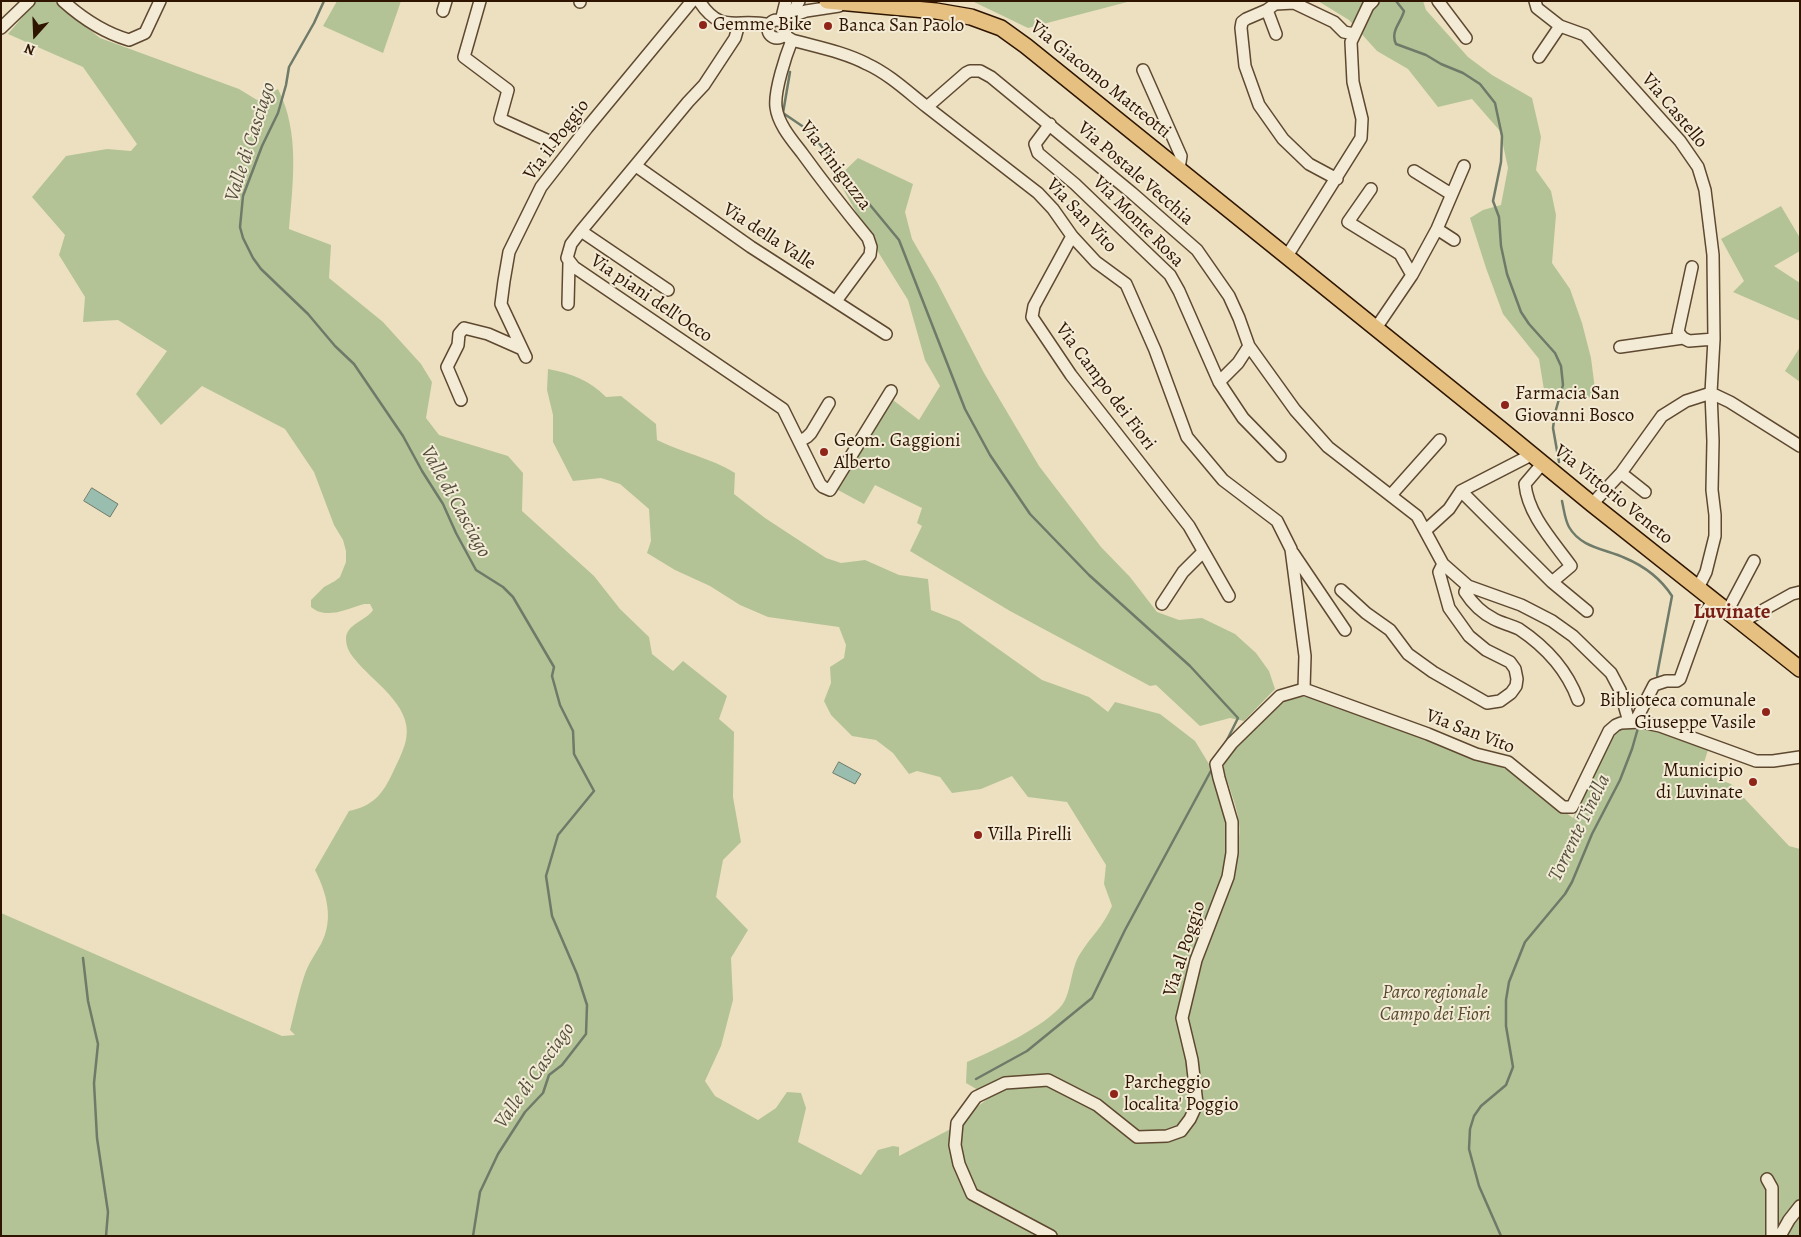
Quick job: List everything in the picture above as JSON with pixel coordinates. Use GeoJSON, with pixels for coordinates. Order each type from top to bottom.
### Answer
{"type":"FeatureCollection","features":[{"type":"Feature","properties":{"kind":"main road","name":"Via Giacomo Matteotti"},"geometry":{"type":"LineString","coordinates":[[827,1],[971,16],[1001,28],[1034,52],[1287,256]]}},
{"type":"Feature","properties":{"kind":"main road","name":"Via Vittorio Veneto"},"geometry":{"type":"LineString","coordinates":[[1287,256],[1592,504],[1800,669]]}},
{"type":"Feature","properties":{"kind":"street"},"geometry":{"type":"LineString","coordinates":[[1,28],[29,1]]}},
{"type":"Feature","properties":{"kind":"street"},"geometry":{"type":"LineString","coordinates":[[63,1],[103,29],[129,40],[145,34],[160,1]]}},
{"type":"Feature","properties":{"kind":"street"},"geometry":{"type":"LineString","coordinates":[[480,1],[464,57],[508,90],[500,119],[551,142]]}},
{"type":"Feature","properties":{"kind":"street","name":"Via il Poggio"},"geometry":{"type":"LineString","coordinates":[[462,400],[447,368],[458,345],[459,334],[464,328],[488,334],[524,353],[502,304],[504,280],[509,252],[541,187],[586,128],[692,1]]}},
{"type":"Feature","properties":{"kind":"street"},"geometry":{"type":"LineString","coordinates":[[699,1],[706,12],[726,24],[755,23],[768,26]]}},
{"type":"Feature","properties":{"kind":"street"},"geometry":{"type":"LineString","coordinates":[[786,1],[787,28]]}},
{"type":"Feature","properties":{"kind":"street"},"geometry":{"type":"LineString","coordinates":[[768,26],[768,31],[774,38],[780,38],[787,28],[799,1]]}},
{"type":"Feature","properties":{"kind":"street"},"geometry":{"type":"LineString","coordinates":[[1287,256],[1338,178],[1361,138],[1362,119],[1353,82],[1351,42],[1372,1]]}},
{"type":"Feature","properties":{"kind":"street"},"geometry":{"type":"LineString","coordinates":[[1438,1],[1466,38]]}},
{"type":"Feature","properties":{"kind":"street","name":"Via Castello"},"geometry":{"type":"LineString","coordinates":[[1534,1],[1537,8],[1560,26],[1586,35],[1680,141],[1698,167],[1705,190],[1713,255],[1714,339],[1711,393],[1713,441],[1712,490],[1715,515],[1714,536],[1706,572],[1698,588]]}},
{"type":"Feature","properties":{"kind":"street"},"geometry":{"type":"LineString","coordinates":[[1338,178],[1309,164],[1283,139],[1259,105],[1245,66],[1240,28],[1246,18],[1267,10],[1275,4],[1294,3],[1334,22],[1344,32],[1354,34]]}},
{"type":"Feature","properties":{"kind":"street"},"geometry":{"type":"LineString","coordinates":[[787,28],[806,11],[862,4]]}},
{"type":"Feature","properties":{"kind":"street"},"geometry":{"type":"LineString","coordinates":[[1267,10],[1276,34]]}},
{"type":"Feature","properties":{"kind":"street"},"geometry":{"type":"LineString","coordinates":[[768,26],[775,20],[787,28],[868,64],[885,74],[927,106]]}},
{"type":"Feature","properties":{"kind":"street","name":"Via piani dell'Occo"},"geometry":{"type":"LineString","coordinates":[[739,24],[735,38],[704,85],[688,102],[569,249],[567,258],[569,263],[783,409],[820,484],[830,490],[891,391]]}},
{"type":"Feature","properties":{"kind":"street"},"geometry":{"type":"LineString","coordinates":[[1538,57],[1560,26]]}},
{"type":"Feature","properties":{"kind":"street","name":"Via Tiniguzza"},"geometry":{"type":"LineString","coordinates":[[787,28],[787,54],[777,94],[777,112],[788,134],[824,184],[868,238],[871,247],[870,255],[836,302]]}},
{"type":"Feature","properties":{"kind":"street","name":"Via Postale Vecchia"},"geometry":{"type":"LineString","coordinates":[[927,106],[966,73],[975,70],[985,73],[1050,124],[1132,193],[1197,250],[1229,296],[1249,346],[1295,410],[1328,447],[1417,516],[1426,530],[1442,564],[1468,586],[1521,606],[1552,621],[1573,636],[1610,673],[1620,690],[1632,722]]}},
{"type":"Feature","properties":{"kind":"street"},"geometry":{"type":"LineString","coordinates":[[1144,70],[1181,156],[1179,169]]}},
{"type":"Feature","properties":{"kind":"street","name":"Via San Vito"},"geometry":{"type":"LineString","coordinates":[[927,106],[1038,193],[1053,209],[1072,236],[1096,262],[1126,284],[1155,350],[1176,411],[1188,437],[1223,480],[1276,521],[1291,549]]}},
{"type":"Feature","properties":{"kind":"street","name":"Via Monte Rosa"},"geometry":{"type":"LineString","coordinates":[[1050,124],[1036,142],[1036,150],[1075,184],[1170,275],[1179,291],[1219,382],[1243,418],[1280,456]]}},
{"type":"Feature","properties":{"kind":"street","name":"Via della Valle"},"geometry":{"type":"LineString","coordinates":[[636,166],[743,241],[886,334]]}},
{"type":"Feature","properties":{"kind":"street"},"geometry":{"type":"LineString","coordinates":[[1376,328],[1412,275],[1437,229],[1464,166]]}},
{"type":"Feature","properties":{"kind":"street"},"geometry":{"type":"LineString","coordinates":[[1414,172],[1451,194]]}},
{"type":"Feature","properties":{"kind":"street"},"geometry":{"type":"LineString","coordinates":[[1371,189],[1348,222],[1400,254],[1412,275]]}},
{"type":"Feature","properties":{"kind":"street"},"geometry":{"type":"LineString","coordinates":[[1437,229],[1454,240]]}},
{"type":"Feature","properties":{"kind":"street"},"geometry":{"type":"LineString","coordinates":[[582,231],[668,290]]}},
{"type":"Feature","properties":{"kind":"street","name":"Via Campo dei Fiori"},"geometry":{"type":"LineString","coordinates":[[1072,236],[1034,306],[1032,317],[1071,375],[1189,526],[1229,596]]}},
{"type":"Feature","properties":{"kind":"street"},"geometry":{"type":"LineString","coordinates":[[568,304],[569,263]]}},
{"type":"Feature","properties":{"kind":"street"},"geometry":{"type":"LineString","coordinates":[[1683,338],[1678,332],[1692,266]]}},
{"type":"Feature","properties":{"kind":"street"},"geometry":{"type":"LineString","coordinates":[[1620,347],[1683,338],[1689,340],[1714,339]]}},
{"type":"Feature","properties":{"kind":"street"},"geometry":{"type":"LineString","coordinates":[[1219,382],[1238,363],[1249,346]]}},
{"type":"Feature","properties":{"kind":"street"},"geometry":{"type":"LineString","coordinates":[[1592,504],[1621,473],[1662,416],[1686,401],[1711,393],[1730,402],[1800,446]]}},
{"type":"Feature","properties":{"kind":"street"},"geometry":{"type":"LineString","coordinates":[[800,441],[811,433],[828,403]]}},
{"type":"Feature","properties":{"kind":"street"},"geometry":{"type":"LineString","coordinates":[[1391,495],[1440,440]]}},
{"type":"Feature","properties":{"kind":"street"},"geometry":{"type":"LineString","coordinates":[[1426,530],[1449,509],[1461,490],[1537,459]]}},
{"type":"Feature","properties":{"kind":"street"},"geometry":{"type":"LineString","coordinates":[[1537,459],[1526,484],[1526,498],[1541,525],[1570,566],[1552,582]]}},
{"type":"Feature","properties":{"kind":"street"},"geometry":{"type":"LineString","coordinates":[[1621,473],[1645,492]]}},
{"type":"Feature","properties":{"kind":"street"},"geometry":{"type":"LineString","coordinates":[[1461,490],[1552,582],[1587,611]]}},
{"type":"Feature","properties":{"kind":"street"},"geometry":{"type":"LineString","coordinates":[[1291,549],[1345,630]]}},
{"type":"Feature","properties":{"kind":"street"},"geometry":{"type":"LineString","coordinates":[[1291,549],[1304,656],[1304,689]]}},
{"type":"Feature","properties":{"kind":"street"},"geometry":{"type":"LineString","coordinates":[[1162,604],[1183,572],[1203,552]]}},
{"type":"Feature","properties":{"kind":"street"},"geometry":{"type":"LineString","coordinates":[[1727,612],[1754,561]]}},
{"type":"Feature","properties":{"kind":"street","name":"Via Postale Vecchia"},"geometry":{"type":"LineString","coordinates":[[1341,590],[1366,613],[1390,630],[1408,654],[1433,672],[1487,703],[1500,701],[1511,693],[1516,686],[1515,669],[1510,662],[1486,650],[1469,636],[1449,608],[1439,572],[1442,564]]}},
{"type":"Feature","properties":{"kind":"street","name":"Via Postale Vecchia"},"geometry":{"type":"LineString","coordinates":[[1468,586],[1465,592],[1472,602],[1494,619],[1518,628],[1549,652],[1574,688],[1578,700]]}},
{"type":"Feature","properties":{"kind":"street"},"geometry":{"type":"LineString","coordinates":[[1743,624],[1747,619],[1792,594],[1800,592]]}},
{"type":"Feature","properties":{"kind":"street"},"geometry":{"type":"LineString","coordinates":[[1714,601],[1703,615],[1684,670],[1677,681],[1666,681],[1654,685],[1632,722],[1660,726],[1756,761],[1773,761],[1800,757]]}},
{"type":"Feature","properties":{"kind":"street","name":"Via San Vito"},"geometry":{"type":"LineString","coordinates":[[1304,689],[1428,734],[1476,754],[1508,762],[1563,807],[1572,807],[1608,732],[1616,725],[1632,722]]}},
{"type":"Feature","properties":{"kind":"street","name":"Via al Poggio"},"geometry":{"type":"LineString","coordinates":[[1051,1236],[972,1194],[959,1164],[955,1145],[957,1123],[976,1097],[1005,1083],[1048,1080],[1097,1105],[1137,1137],[1167,1136],[1182,1131],[1197,1104],[1192,1060],[1182,1018],[1196,960],[1228,877],[1232,854],[1232,822],[1216,764],[1232,743],[1280,696],[1304,689]]}},
{"type":"Feature","properties":{"kind":"street"},"geometry":{"type":"LineString","coordinates":[[1767,1179],[1772,1188],[1772,1236]]}},
{"type":"Feature","properties":{"kind":"street"},"geometry":{"type":"LineString","coordinates":[[1780,1236],[1788,1220],[1800,1206]]}},
{"type":"Feature","properties":{"kind":"green space","name":"Parco regionale Campo dei Fiori"},"geometry":{"type":"Polygon","coordinates":[[[36,1],[54,1],[100,38],[239,89],[257,100],[278,89],[290,122],[292,140],[293,175],[289,229],[331,245],[329,278],[383,322],[421,364],[432,382],[426,418],[439,435],[508,456],[523,473],[522,511],[594,576],[620,609],[649,637],[652,654],[673,671],[683,661],[727,696],[719,719],[734,732],[733,797],[741,842],[723,860],[716,897],[748,930],[731,958],[733,1000],[721,1046],[705,1081],[715,1096],[758,1120],[776,1108],[787,1092],[801,1093],[806,1108],[798,1142],[861,1175],[878,1150],[893,1146],[899,1147],[899,1156],[964,1122],[977,1107],[990,1097],[966,1083],[967,1062],[1031,1030],[1054,1013],[1065,1000],[1077,959],[1105,920],[1112,906],[1104,884],[1106,865],[1067,802],[1028,797],[1012,776],[981,789],[952,793],[940,777],[917,771],[909,774],[893,753],[876,740],[852,736],[831,715],[824,701],[831,683],[830,667],[844,658],[846,645],[839,627],[768,617],[740,605],[710,586],[675,570],[647,553],[651,541],[649,509],[620,484],[601,478],[573,481],[553,442],[553,415],[547,390],[548,369],[579,378],[593,386],[606,397],[621,396],[656,424],[657,440],[716,463],[735,473],[734,494],[765,518],[826,558],[841,563],[865,560],[899,575],[928,579],[931,610],[959,621],[1042,680],[1089,697],[1108,712],[1115,702],[1160,714],[1195,741],[1209,764],[1238,843],[1238,815],[1224,770],[1224,763],[1227,757],[1279,704],[1294,697],[1309,697],[1430,739],[1511,771],[1573,818],[1612,737],[1622,729],[1633,727],[1655,730],[1708,750],[1701,772],[1731,784],[1789,846],[1800,849],[1800,1236],[1,1236],[1,913],[282,1036],[295,1035],[290,1030],[301,986],[308,967],[325,935],[327,925],[326,897],[315,870],[349,811],[371,802],[385,787],[405,744],[407,731],[405,720],[393,699],[356,660],[347,646],[346,639],[349,630],[370,614],[373,610],[370,604],[330,613],[323,613],[311,607],[311,600],[324,587],[340,577],[346,562],[346,551],[314,472],[285,429],[202,386],[161,425],[136,394],[167,351],[118,320],[83,322],[85,297],[59,255],[65,235],[32,197],[66,156],[107,149],[131,151],[137,144],[83,67],[8,34],[36,1]]]}},
{"type":"Feature","properties":{"kind":"green space"},"geometry":{"type":"Polygon","coordinates":[[[337,1],[401,1],[383,53],[323,26],[337,1]]]}},
{"type":"Feature","properties":{"kind":"green space"},"geometry":{"type":"Polygon","coordinates":[[[972,1],[1131,1],[1028,28],[972,1]]]}},
{"type":"Feature","properties":{"kind":"green space"},"geometry":{"type":"Polygon","coordinates":[[[1318,1],[1423,1],[1426,10],[1468,57],[1492,75],[1532,98],[1541,137],[1536,170],[1551,191],[1556,215],[1552,263],[1570,289],[1582,323],[1591,358],[1596,397],[1557,400],[1545,396],[1539,359],[1503,314],[1486,268],[1470,218],[1483,210],[1501,205],[1508,168],[1500,131],[1472,99],[1438,107],[1408,69],[1377,51],[1349,20],[1318,1]]]}},
{"type":"Feature","properties":{"kind":"green space"},"geometry":{"type":"Polygon","coordinates":[[[858,158],[913,184],[905,212],[912,239],[937,282],[984,373],[1039,466],[1101,547],[1130,577],[1157,612],[1179,620],[1202,618],[1235,634],[1256,653],[1269,671],[1275,689],[1244,721],[1230,718],[1200,726],[1156,685],[1150,686],[1010,611],[910,551],[922,526],[917,523],[922,508],[875,485],[864,504],[838,490],[893,400],[919,420],[940,386],[925,360],[908,300],[880,255],[837,178],[858,158]]]}},
{"type":"Feature","properties":{"kind":"green space"},"geometry":{"type":"Polygon","coordinates":[[[1781,206],[1800,238],[1800,251],[1774,266],[1800,283],[1800,321],[1733,292],[1744,281],[1721,239],[1781,206]]]}},
{"type":"Feature","properties":{"kind":"green space"},"geometry":{"type":"Polygon","coordinates":[[[1800,347],[1800,382],[1785,371],[1800,347]]]}},
{"type":"Feature","properties":{"kind":"shaded area"},"geometry":{"type":"Polygon","coordinates":[[[92,488],[118,504],[110,517],[84,501],[92,488]]]}},
{"type":"Feature","properties":{"kind":"shaded area"},"geometry":{"type":"Polygon","coordinates":[[[839,762],[861,774],[855,784],[833,773],[839,762]]]}},
{"type":"Feature","properties":{"kind":"waterway","name":"Valle di Casciago"},"geometry":{"type":"LineString","coordinates":[[324,1],[289,67],[278,113],[262,146],[243,196],[240,227],[243,238],[261,269],[308,314],[335,346],[354,364],[403,436],[443,504],[476,570],[503,587],[513,597],[554,667],[552,676],[560,705],[573,731],[574,754],[594,791],[558,835],[546,876],[552,916],[577,974],[587,1005],[586,1034],[562,1065],[549,1075],[543,1093],[525,1112],[498,1154],[480,1192],[473,1236]]}},
{"type":"Feature","properties":{"kind":"waterway","name":"Torrente Tinella"},"geometry":{"type":"LineString","coordinates":[[1396,1],[1404,11],[1394,35],[1396,44],[1426,55],[1441,64],[1463,73],[1480,84],[1495,103],[1502,136],[1501,162],[1493,201],[1499,217],[1501,246],[1507,274],[1521,312],[1529,324],[1555,353],[1561,366],[1563,385],[1553,428],[1559,462]]}},
{"type":"Feature","properties":{"kind":"waterway"},"geometry":{"type":"LineString","coordinates":[[790,72],[783,113],[808,130],[899,240],[965,409],[990,455],[1030,514],[1089,575],[1190,666],[1238,718],[1225,744]]}},
{"type":"Feature","properties":{"kind":"waterway","name":"Torrente Tinella"},"geometry":{"type":"LineString","coordinates":[[1562,501],[1569,527],[1574,534],[1587,544],[1639,565],[1652,574],[1672,596],[1657,675],[1658,679]]}},
{"type":"Feature","properties":{"kind":"waterway","name":"Torrente Tinella"},"geometry":{"type":"LineString","coordinates":[[1501,1236],[1479,1186],[1469,1149],[1470,1129],[1474,1116],[1481,1106],[1506,1085],[1513,1067],[1506,1026],[1506,1000],[1509,982],[1525,942],[1565,894],[1572,882],[1592,834],[1620,780],[1638,728]]}},
{"type":"Feature","properties":{"kind":"waterway"},"geometry":{"type":"LineString","coordinates":[[976,1079],[1027,1051],[1092,998],[1125,930],[1213,767]]}},
{"type":"Feature","properties":{"kind":"waterway"},"geometry":{"type":"LineString","coordinates":[[83,958],[88,1001],[98,1044],[94,1083],[97,1138],[108,1212],[106,1236]]}},
{"type":"Feature","properties":{"kind":"place","name":"Gemme Bike"},"geometry":{"type":"Point","coordinates":[703,25]}},
{"type":"Feature","properties":{"kind":"place","name":"Banca San Paolo"},"geometry":{"type":"Point","coordinates":[828,26]}},
{"type":"Feature","properties":{"kind":"place","name":"Farmacia San Giovanni Bosco"},"geometry":{"type":"Point","coordinates":[1505,405]}},
{"type":"Feature","properties":{"kind":"place","name":"Geom. Gaggioni Alberto"},"geometry":{"type":"Point","coordinates":[824,452]}},
{"type":"Feature","properties":{"kind":"place","name":"Biblioteca comunale Giuseppe Vasile"},"geometry":{"type":"Point","coordinates":[1766,712]}},
{"type":"Feature","properties":{"kind":"place","name":"Municipio di Luvinate"},"geometry":{"type":"Point","coordinates":[1753,782]}},
{"type":"Feature","properties":{"kind":"place","name":"Villa Pirelli"},"geometry":{"type":"Point","coordinates":[978,835]}},
{"type":"Feature","properties":{"kind":"place","name":"Parcheggio localita' Poggio"},"geometry":{"type":"Point","coordinates":[1114,1094]}},
{"type":"Feature","properties":{"kind":"district","name":"Luvinate"},"geometry":{"type":"Point","coordinates":[1732,613]}}]}
